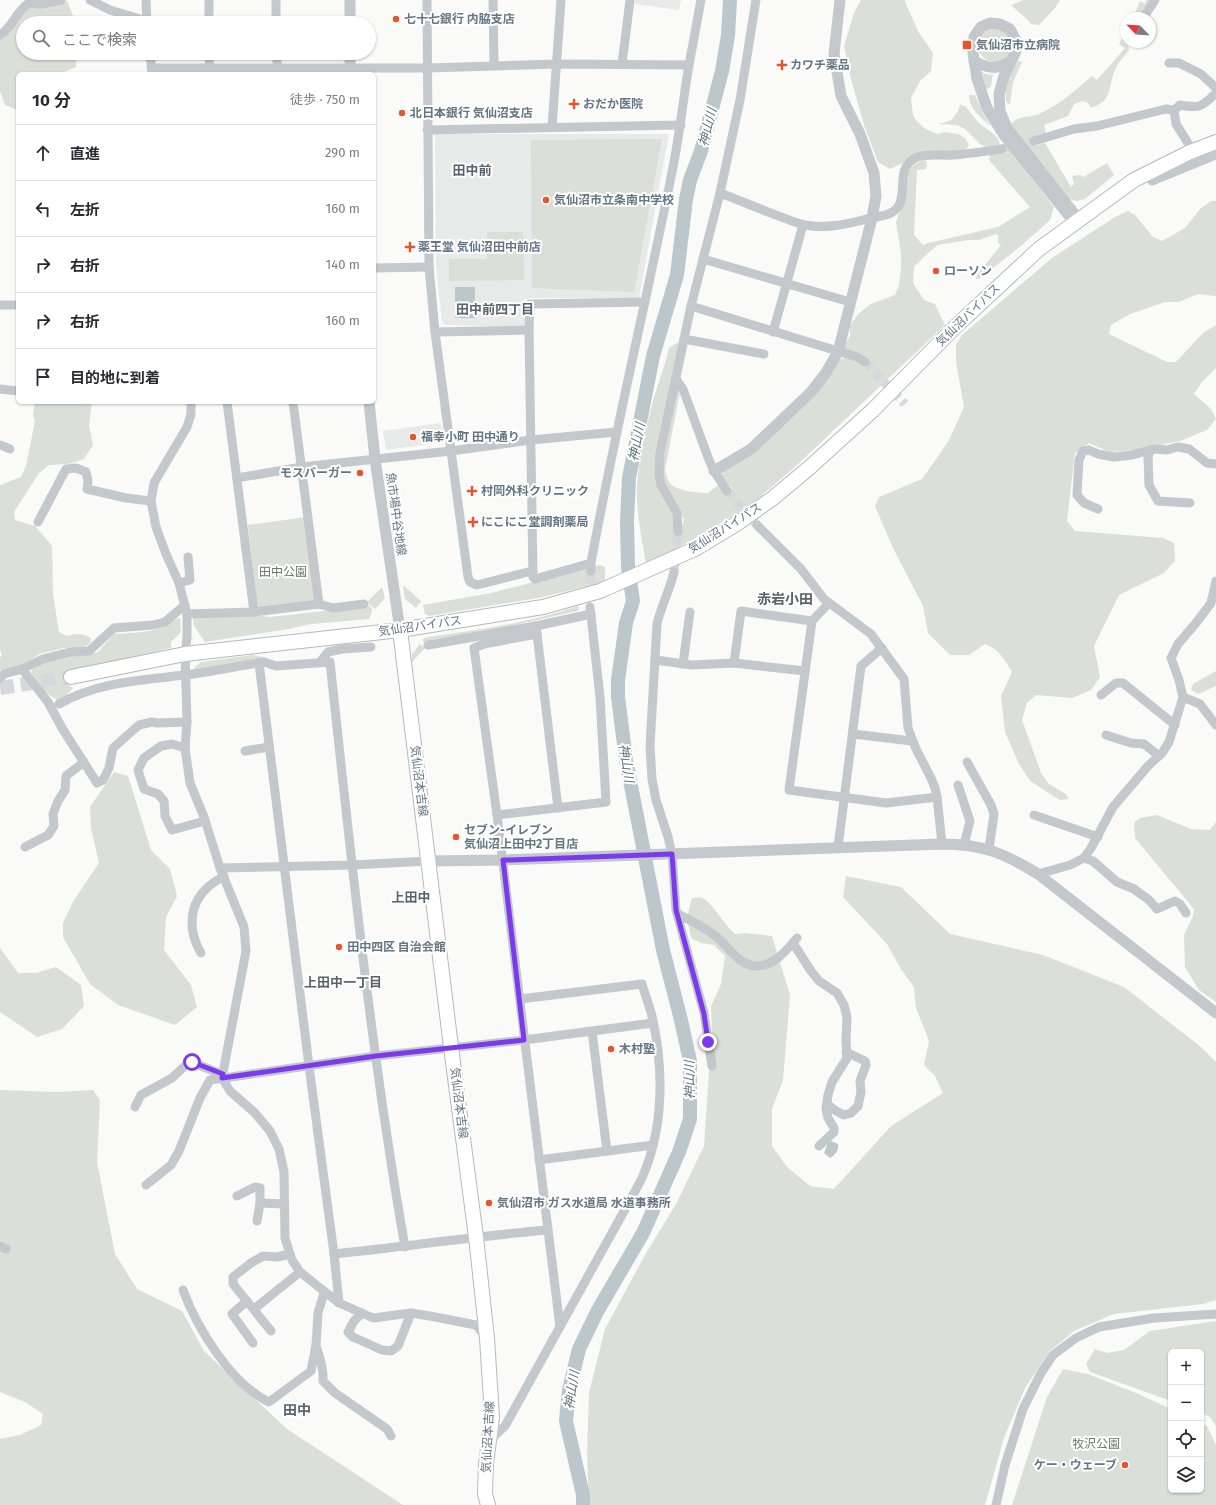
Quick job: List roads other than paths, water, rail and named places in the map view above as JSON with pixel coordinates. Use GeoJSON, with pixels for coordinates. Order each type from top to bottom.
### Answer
{"type":"FeatureCollection","features":[{"type":"Feature","properties":{"kind":"main road","name":"気仙沼バイパス"},"geometry":{"type":"LineString","coordinates":[[71,677],[185,654],[400,630],[543,607],[600,591],[697,548],[738,523],[773,498],[873,410],[955,327],[1033,254],[1134,180],[1193,151],[1216,142]]}},
{"type":"Feature","properties":{"kind":"main road","name":"気仙沼本吉線"},"geometry":{"type":"LineString","coordinates":[[400,630],[451,1047],[476,1237],[487,1338],[492,1417],[486,1464],[485,1494],[488,1505]]}},
{"type":"Feature","properties":{"kind":"street"},"geometry":{"type":"LineString","coordinates":[[0,35],[5,32],[22,7],[29,2],[41,4],[61,0]]}},
{"type":"Feature","properties":{"kind":"street"},"geometry":{"type":"LineString","coordinates":[[90,0],[110,10],[128,16]]}},
{"type":"Feature","properties":{"kind":"street"},"geometry":{"type":"LineString","coordinates":[[146,0],[147,16]]}},
{"type":"Feature","properties":{"kind":"street"},"geometry":{"type":"LineString","coordinates":[[209,0],[209,16]]}},
{"type":"Feature","properties":{"kind":"street"},"geometry":{"type":"LineString","coordinates":[[276,0],[276,16]]}},
{"type":"Feature","properties":{"kind":"street"},"geometry":{"type":"LineString","coordinates":[[350,0],[350,16]]}},
{"type":"Feature","properties":{"kind":"street"},"geometry":{"type":"LineString","coordinates":[[427,0],[429,267],[435,332],[468,577],[470,582],[477,585],[532,571]]}},
{"type":"Feature","properties":{"kind":"street"},"geometry":{"type":"LineString","coordinates":[[493,0],[494,65]]}},
{"type":"Feature","properties":{"kind":"street"},"geometry":{"type":"LineString","coordinates":[[552,127],[561,0]]}},
{"type":"Feature","properties":{"kind":"street"},"geometry":{"type":"LineString","coordinates":[[622,64],[630,0]]}},
{"type":"Feature","properties":{"kind":"street"},"geometry":{"type":"LineString","coordinates":[[645,302],[530,304],[532,571],[535,579],[591,567],[616,432],[645,302],[681,125],[689,65],[701,0]]}},
{"type":"Feature","properties":{"kind":"street"},"geometry":{"type":"LineString","coordinates":[[678,532],[678,518],[661,485],[659,471],[660,453],[690,306],[720,193],[740,100],[756,0]]}},
{"type":"Feature","properties":{"kind":"street"},"geometry":{"type":"LineString","coordinates":[[714,471],[751,449],[811,392],[825,374],[838,352],[872,218],[876,196],[874,173],[860,134],[841,96],[834,54],[840,0]]}},
{"type":"Feature","properties":{"kind":"street"},"geometry":{"type":"LineString","coordinates":[[1147,12],[1155,0]]}},
{"type":"Feature","properties":{"kind":"street"},"geometry":{"type":"LineString","coordinates":[[990,23],[1000,24],[1010,29],[1017,42],[1016,51],[1004,76],[1000,94],[1000,111],[1007,128],[1077,221],[1004,135],[987,108],[976,79],[974,61],[974,37],[981,27],[990,23]]}},
{"type":"Feature","properties":{"kind":"street"},"geometry":{"type":"LineString","coordinates":[[150,60],[151,71],[350,71],[557,64],[689,65]]}},
{"type":"Feature","properties":{"kind":"street"},"geometry":{"type":"LineString","coordinates":[[209,60],[210,71]]}},
{"type":"Feature","properties":{"kind":"street"},"geometry":{"type":"LineString","coordinates":[[277,60],[277,72]]}},
{"type":"Feature","properties":{"kind":"street"},"geometry":{"type":"LineString","coordinates":[[350,60],[350,71]]}},
{"type":"Feature","properties":{"kind":"street"},"geometry":{"type":"LineString","coordinates":[[974,61],[987,68],[1002,67],[1011,61]]}},
{"type":"Feature","properties":{"kind":"street"},"geometry":{"type":"LineString","coordinates":[[1169,63],[1179,63],[1201,74],[1216,88]]}},
{"type":"Feature","properties":{"kind":"street"},"geometry":{"type":"LineString","coordinates":[[1174,110],[1180,105],[1194,107],[1202,106],[1216,94]]}},
{"type":"Feature","properties":{"kind":"street"},"geometry":{"type":"LineString","coordinates":[[1034,141],[1074,129],[1097,126],[1166,108],[1174,110]]}},
{"type":"Feature","properties":{"kind":"street"},"geometry":{"type":"LineString","coordinates":[[1174,110],[1176,124],[1193,151]]}},
{"type":"Feature","properties":{"kind":"street"},"geometry":{"type":"LineString","coordinates":[[428,130],[681,125]]}},
{"type":"Feature","properties":{"kind":"street"},"geometry":{"type":"LineString","coordinates":[[720,193],[803,225],[820,227],[852,224],[890,214],[896,209],[901,202],[903,195],[902,178],[904,170],[914,158],[1002,149]]}},
{"type":"Feature","properties":{"kind":"street"},"geometry":{"type":"LineString","coordinates":[[1144,175],[1152,181],[1216,155]]}},
{"type":"Feature","properties":{"kind":"street"},"geometry":{"type":"LineString","coordinates":[[773,332],[803,225]]}},
{"type":"Feature","properties":{"kind":"street"},"geometry":{"type":"LineString","coordinates":[[703,259],[850,302]]}},
{"type":"Feature","properties":{"kind":"street"},"geometry":{"type":"LineString","coordinates":[[376,268],[429,267]]}},
{"type":"Feature","properties":{"kind":"street"},"geometry":{"type":"LineString","coordinates":[[0,305],[16,305]]}},
{"type":"Feature","properties":{"kind":"street"},"geometry":{"type":"LineString","coordinates":[[690,306],[857,357],[865,362]]}},
{"type":"Feature","properties":{"kind":"street"},"geometry":{"type":"LineString","coordinates":[[435,332],[529,330]]}},
{"type":"Feature","properties":{"kind":"street"},"geometry":{"type":"LineString","coordinates":[[684,339],[764,354]]}},
{"type":"Feature","properties":{"kind":"street"},"geometry":{"type":"LineString","coordinates":[[676,379],[683,389],[714,471],[728,491]]}},
{"type":"Feature","properties":{"kind":"street"},"geometry":{"type":"LineString","coordinates":[[0,388],[16,390]]}},
{"type":"Feature","properties":{"kind":"street"},"geometry":{"type":"LineString","coordinates":[[191,404],[191,414],[186,427],[154,483],[151,501],[156,527],[179,583],[186,609],[187,637],[185,654],[187,722],[185,748],[190,783],[205,821],[222,872],[244,927],[246,951],[222,1076]]}},
{"type":"Feature","properties":{"kind":"street"},"geometry":{"type":"LineString","coordinates":[[227,404],[254,612]]}},
{"type":"Feature","properties":{"kind":"street"},"geometry":{"type":"LineString","coordinates":[[293,404],[320,604]]}},
{"type":"Feature","properties":{"kind":"street","name":"魚市場中谷地線"},"geometry":{"type":"LineString","coordinates":[[369,404],[375,460],[400,630]]}},
{"type":"Feature","properties":{"kind":"street"},"geometry":{"type":"LineString","coordinates":[[237,478],[302,467],[375,460],[531,440],[616,432]]}},
{"type":"Feature","properties":{"kind":"street"},"geometry":{"type":"LineString","coordinates":[[0,445],[10,449]]}},
{"type":"Feature","properties":{"kind":"street"},"geometry":{"type":"LineString","coordinates":[[1098,509],[1084,503],[1077,495],[1079,460],[1083,451],[1089,450],[1098,454],[1114,457],[1150,451],[1167,450],[1178,447],[1189,449],[1207,463],[1216,464]]}},
{"type":"Feature","properties":{"kind":"street"},"geometry":{"type":"LineString","coordinates":[[1150,451],[1148,456],[1149,485],[1158,501],[1190,503]]}},
{"type":"Feature","properties":{"kind":"street"},"geometry":{"type":"LineString","coordinates":[[38,522],[66,469],[76,468],[86,472],[88,481],[87,489],[126,498],[151,501]]}},
{"type":"Feature","properties":{"kind":"street"},"geometry":{"type":"LineString","coordinates":[[757,525],[802,569],[824,599],[864,628],[882,648],[904,679],[908,722],[912,741],[931,778],[937,797],[942,844]]}},
{"type":"Feature","properties":{"kind":"street"},"geometry":{"type":"LineString","coordinates":[[179,583],[190,580],[188,557]]}},
{"type":"Feature","properties":{"kind":"street"},"geometry":{"type":"LineString","coordinates":[[674,572],[670,587],[659,614],[657,624],[650,746],[652,779],[656,800],[668,837],[677,913],[704,1014],[712,1066]]}},
{"type":"Feature","properties":{"kind":"street"},"geometry":{"type":"LineString","coordinates":[[1038,874],[1070,865],[1084,858],[1092,848],[1113,807],[1159,756],[1169,742],[1183,697],[1171,658],[1178,644],[1211,603],[1216,581]]}},
{"type":"Feature","properties":{"kind":"street"},"geometry":{"type":"LineString","coordinates":[[829,603],[812,621],[789,790],[886,803],[937,797]]}},
{"type":"Feature","properties":{"kind":"street"},"geometry":{"type":"LineString","coordinates":[[0,678],[4,674],[22,669],[44,659],[70,652],[89,651],[114,628],[153,625],[165,622],[186,609],[254,612],[320,604],[333,608],[364,604]]}},
{"type":"Feature","properties":{"kind":"street"},"geometry":{"type":"LineString","coordinates":[[498,815],[606,802],[600,697],[590,611],[536,630],[474,648],[498,815],[547,1230],[560,1327]]}},
{"type":"Feature","properties":{"kind":"street"},"geometry":{"type":"LineString","coordinates":[[734,664],[741,611],[812,621]]}},
{"type":"Feature","properties":{"kind":"street"},"geometry":{"type":"LineString","coordinates":[[684,664],[690,612]]}},
{"type":"Feature","properties":{"kind":"street"},"geometry":{"type":"LineString","coordinates":[[428,645],[536,630]]}},
{"type":"Feature","properties":{"kind":"street"},"geometry":{"type":"LineString","coordinates":[[536,630],[558,808]]}},
{"type":"Feature","properties":{"kind":"street"},"geometry":{"type":"LineString","coordinates":[[320,662],[328,652],[342,649],[371,647]]}},
{"type":"Feature","properties":{"kind":"street"},"geometry":{"type":"LineString","coordinates":[[838,847],[861,666],[882,648]]}},
{"type":"Feature","properties":{"kind":"street"},"geometry":{"type":"LineString","coordinates":[[655,660],[692,665],[734,664],[805,671]]}},
{"type":"Feature","properties":{"kind":"street"},"geometry":{"type":"LineString","coordinates":[[59,704],[69,698],[94,689],[148,678],[186,675],[264,662],[276,666],[330,662],[352,865],[376,1056],[396,1197],[405,1247]]}},
{"type":"Feature","properties":{"kind":"street"},"geometry":{"type":"LineString","coordinates":[[259,663],[339,1303]]}},
{"type":"Feature","properties":{"kind":"street"},"geometry":{"type":"LineString","coordinates":[[22,669],[48,702],[62,728],[97,783],[103,780],[109,768],[113,748],[139,725],[152,722],[187,722]]}},
{"type":"Feature","properties":{"kind":"street"},"geometry":{"type":"LineString","coordinates":[[1101,695],[1116,682],[1123,683],[1175,725]]}},
{"type":"Feature","properties":{"kind":"street"},"geometry":{"type":"LineString","coordinates":[[1183,697],[1200,704],[1216,725]]}},
{"type":"Feature","properties":{"kind":"street"},"geometry":{"type":"LineString","coordinates":[[852,734],[912,741]]}},
{"type":"Feature","properties":{"kind":"street"},"geometry":{"type":"LineString","coordinates":[[1106,735],[1131,743],[1144,744],[1159,756]]}},
{"type":"Feature","properties":{"kind":"street"},"geometry":{"type":"LineString","coordinates":[[185,748],[172,744],[161,746],[144,758],[138,770],[144,789],[158,794],[164,801],[165,816],[172,830],[205,821]]}},
{"type":"Feature","properties":{"kind":"street"},"geometry":{"type":"LineString","coordinates":[[245,751],[269,747]]}},
{"type":"Feature","properties":{"kind":"street"},"geometry":{"type":"LineString","coordinates":[[25,847],[48,835],[54,826],[53,814],[58,801],[65,790],[66,776],[84,762]]}},
{"type":"Feature","properties":{"kind":"street"},"geometry":{"type":"LineString","coordinates":[[967,762],[991,805],[994,814],[989,849]]}},
{"type":"Feature","properties":{"kind":"street"},"geometry":{"type":"LineString","coordinates":[[958,785],[970,821],[964,845]]}},
{"type":"Feature","properties":{"kind":"street"},"geometry":{"type":"LineString","coordinates":[[1034,815],[1098,837]]}},
{"type":"Feature","properties":{"kind":"street"},"geometry":{"type":"LineString","coordinates":[[201,953],[196,944],[192,927],[193,910],[200,896],[222,872],[284,866],[503,860],[838,847],[942,844],[964,845],[989,849],[1015,860],[1038,874],[1216,1012]]}},
{"type":"Feature","properties":{"kind":"street"},"geometry":{"type":"LineString","coordinates":[[1084,858],[1093,861],[1117,882],[1134,889],[1149,900],[1157,910],[1175,901],[1180,904],[1186,913]]}},
{"type":"Feature","properties":{"kind":"street"},"geometry":{"type":"LineString","coordinates":[[677,913],[718,938],[743,962],[753,965],[766,965],[775,962],[795,941],[819,981],[837,993],[844,1005],[847,1017],[847,1058],[832,1082],[828,1095],[828,1118],[834,1128],[834,1132],[819,1146]]}},
{"type":"Feature","properties":{"kind":"street"},"geometry":{"type":"LineString","coordinates":[[490,1441],[505,1426],[623,1214],[642,1178],[659,1121],[660,1077],[657,1046],[653,1023],[642,984],[520,1000]]}},
{"type":"Feature","properties":{"kind":"street"},"geometry":{"type":"LineString","coordinates":[[146,1185],[171,1165],[179,1151],[200,1098],[210,1080],[222,1076],[451,1047],[592,1032],[653,1023]]}},
{"type":"Feature","properties":{"kind":"street"},"geometry":{"type":"LineString","coordinates":[[592,1032],[607,1151]]}},
{"type":"Feature","properties":{"kind":"street"},"geometry":{"type":"LineString","coordinates":[[827,1104],[844,1115],[852,1113],[858,1106],[861,1092],[860,1081],[866,1065],[865,1061],[846,1052]]}},
{"type":"Feature","properties":{"kind":"street"},"geometry":{"type":"LineString","coordinates":[[135,1107],[141,1095],[172,1078],[188,1063],[192,1062],[222,1076],[230,1091],[254,1112],[270,1131],[279,1149],[284,1172],[285,1238],[290,1254],[300,1272],[324,1293],[339,1303],[372,1318],[411,1313],[476,1325],[487,1338]]}},
{"type":"Feature","properties":{"kind":"street"},"geometry":{"type":"LineString","coordinates":[[539,1160],[653,1145]]}},
{"type":"Feature","properties":{"kind":"street"},"geometry":{"type":"LineString","coordinates":[[237,1196],[255,1187],[260,1188],[260,1203],[257,1221]]}},
{"type":"Feature","properties":{"kind":"street"},"geometry":{"type":"LineString","coordinates":[[260,1203],[284,1204]]}},
{"type":"Feature","properties":{"kind":"street"},"geometry":{"type":"LineString","coordinates":[[334,1254],[547,1230]]}},
{"type":"Feature","properties":{"kind":"street"},"geometry":{"type":"LineString","coordinates":[[271,1331],[233,1284],[233,1277],[263,1256],[277,1257],[290,1254]]}},
{"type":"Feature","properties":{"kind":"street"},"geometry":{"type":"LineString","coordinates":[[254,1310],[300,1272]]}},
{"type":"Feature","properties":{"kind":"street"},"geometry":{"type":"LineString","coordinates":[[183,1290],[191,1312],[207,1340],[233,1373],[256,1396],[269,1402],[311,1371],[316,1345],[318,1313],[324,1293]]}},
{"type":"Feature","properties":{"kind":"street"},"geometry":{"type":"LineString","coordinates":[[247,1301],[232,1314],[253,1343]]}},
{"type":"Feature","properties":{"kind":"street"},"geometry":{"type":"LineString","coordinates":[[362,1313],[348,1332],[353,1337],[382,1350],[391,1351],[398,1346],[411,1313]]}},
{"type":"Feature","properties":{"kind":"street"},"geometry":{"type":"LineString","coordinates":[[996,1505],[1005,1465],[1023,1409],[1040,1373],[1053,1355],[1076,1338],[1099,1327],[1154,1318],[1216,1314]]}},
{"type":"Feature","properties":{"kind":"street"},"geometry":{"type":"LineString","coordinates":[[316,1345],[320,1358],[323,1381],[335,1393],[387,1429],[391,1436]]}},
{"type":"Feature","properties":{"kind":"waterway","name":"神山川"},"geometry":{"type":"LineString","coordinates":[[583,1505],[583,1495],[566,1421],[569,1390],[579,1349],[598,1310],[643,1233],[679,1152],[690,1119],[690,1061],[663,950],[626,760],[618,697],[618,680],[626,623],[633,601],[628,567],[627,521],[629,478],[653,356],[677,275],[686,199],[690,180],[701,151],[722,71],[728,35],[730,0]]}},
{"type":"Feature","properties":{"kind":"tunnel"},"geometry":{"type":"LineString","coordinates":[[1002,149],[1034,141]]}},
{"type":"Feature","properties":{"kind":"tunnel"},"geometry":{"type":"LineString","coordinates":[[865,362],[905,404]]}},
{"type":"Feature","properties":{"kind":"tunnel"},"geometry":{"type":"LineString","coordinates":[[727,491],[757,525]]}},
{"type":"Feature","properties":{"kind":"tunnel"},"geometry":{"type":"LineString","coordinates":[[674,572],[678,532]]}},
{"type":"Feature","properties":{"kind":"tunnel"},"geometry":{"type":"LineString","coordinates":[[590,597],[591,571]]}},
{"type":"Feature","properties":{"kind":"tunnel"},"geometry":{"type":"LineString","coordinates":[[0,688],[71,677]]}},
{"type":"Feature","properties":{"kind":"place","name":"七十七銀行 内脇支店"},"geometry":{"type":"Point","coordinates":[396,19]}},
{"type":"Feature","properties":{"kind":"place","name":"気仙沼市立病院"},"geometry":{"type":"Point","coordinates":[967,45]}},
{"type":"Feature","properties":{"kind":"place","name":"カワチ薬品"},"geometry":{"type":"Point","coordinates":[782,65]}},
{"type":"Feature","properties":{"kind":"place","name":"おだか医院"},"geometry":{"type":"Point","coordinates":[574,104]}},
{"type":"Feature","properties":{"kind":"place","name":"北日本銀行 気仙沼支店"},"geometry":{"type":"Point","coordinates":[402,113]}},
{"type":"Feature","properties":{"kind":"place","name":"気仙沼市立条南中学校"},"geometry":{"type":"Point","coordinates":[546,200]}},
{"type":"Feature","properties":{"kind":"place","name":"薬王堂 気仙沼田中前店"},"geometry":{"type":"Point","coordinates":[410,247]}},
{"type":"Feature","properties":{"kind":"place","name":"ローソン"},"geometry":{"type":"Point","coordinates":[936,271]}},
{"type":"Feature","properties":{"kind":"place","name":"福幸小町 田中通り"},"geometry":{"type":"Point","coordinates":[413,437]}},
{"type":"Feature","properties":{"kind":"place","name":"モスバーガー"},"geometry":{"type":"Point","coordinates":[360,473]}},
{"type":"Feature","properties":{"kind":"place","name":"村岡外科クリニック"},"geometry":{"type":"Point","coordinates":[472,491]}},
{"type":"Feature","properties":{"kind":"place","name":"にこにこ堂調剤薬局"},"geometry":{"type":"Point","coordinates":[473,522]}},
{"type":"Feature","properties":{"kind":"place","name":"セブン-イレブン 気仙沼上田中2丁目店"},"geometry":{"type":"Point","coordinates":[456,837]}},
{"type":"Feature","properties":{"kind":"place","name":"田中四区 自治会館"},"geometry":{"type":"Point","coordinates":[339,947]}},
{"type":"Feature","properties":{"kind":"place","name":"木村塾"},"geometry":{"type":"Point","coordinates":[611,1049]}},
{"type":"Feature","properties":{"kind":"place","name":"気仙沼市 ガス水道局 水道事務所"},"geometry":{"type":"Point","coordinates":[489,1203]}},
{"type":"Feature","properties":{"kind":"place","name":"ケー・ウェーブ"},"geometry":{"type":"Point","coordinates":[1125,1465]}},
{"type":"Feature","properties":{"kind":"district","name":"田中前"},"geometry":{"type":"Point","coordinates":[472,170]}},
{"type":"Feature","properties":{"kind":"district","name":"田中前四丁目"},"geometry":{"type":"Point","coordinates":[495,309]}},
{"type":"Feature","properties":{"kind":"district","name":"赤岩小田"},"geometry":{"type":"Point","coordinates":[785,599]}},
{"type":"Feature","properties":{"kind":"district","name":"上田中"},"geometry":{"type":"Point","coordinates":[411,897]}},
{"type":"Feature","properties":{"kind":"district","name":"上田中一丁目"},"geometry":{"type":"Point","coordinates":[343,982]}},
{"type":"Feature","properties":{"kind":"district","name":"田中"},"geometry":{"type":"Point","coordinates":[297,1410]}},
{"type":"Feature","properties":{"kind":"park label","name":"田中公園"},"geometry":{"type":"Point","coordinates":[283,572]}},
{"type":"Feature","properties":{"kind":"park label","name":"牧沢公園"},"geometry":{"type":"Point","coordinates":[1096,1444]}}]}
